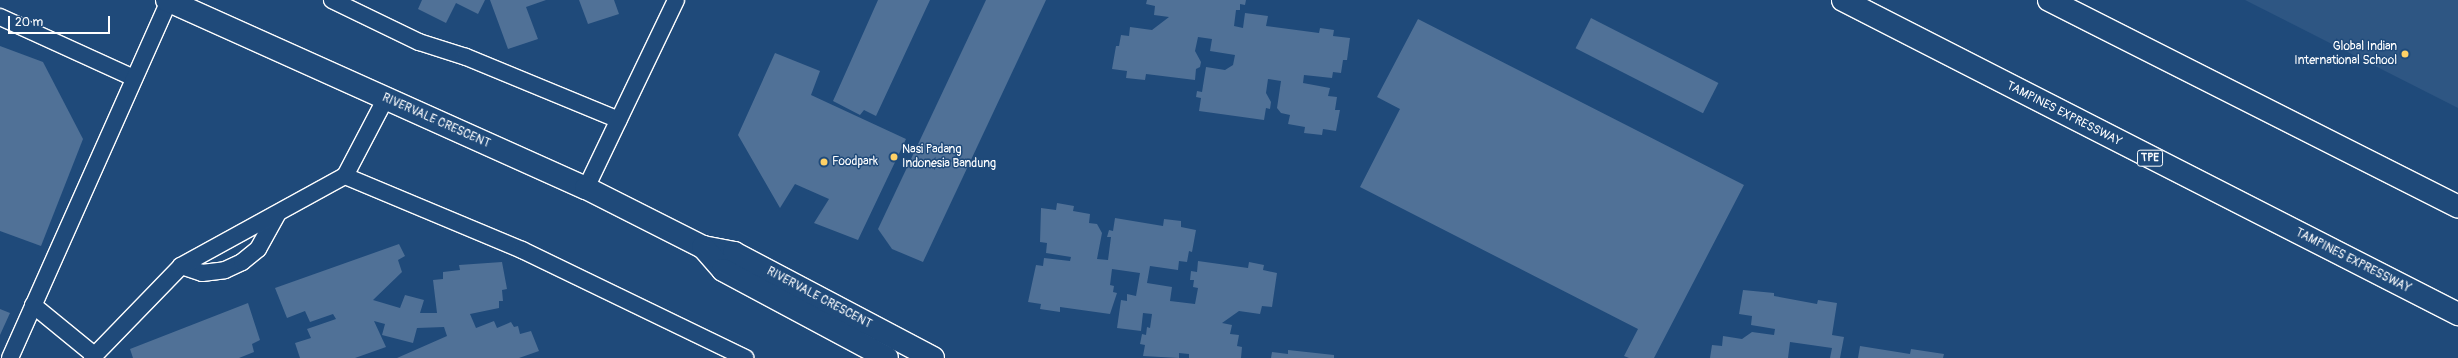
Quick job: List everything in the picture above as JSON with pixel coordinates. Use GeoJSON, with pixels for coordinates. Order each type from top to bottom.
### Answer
{"type":"FeatureCollection","features":[{"type":"Feature","properties":{"kind":"main road","name":"RIVERVALE CRESCENT"},"geometry":{"type":"LineString","coordinates":[[168,0],[586,188],[728,261],[932,358]]}},
{"type":"Feature","properties":{"kind":"main road","name":"TAMPINES EXPRESSWAY"},"geometry":{"type":"LineString","coordinates":[[1843,0],[2458,314]]}},
{"type":"Feature","properties":{"kind":"main road"},"geometry":{"type":"LineString","coordinates":[[2049,0],[2458,207]]}},
{"type":"Feature","properties":{"kind":"main road","name":"RIVERVALE CRESCENT"},"geometry":{"type":"LineString","coordinates":[[728,261],[887,358]]}},
{"type":"Feature","properties":{"kind":"lane"},"geometry":{"type":"LineString","coordinates":[[10,358],[168,0]]}},
{"type":"Feature","properties":{"kind":"lane"},"geometry":{"type":"LineString","coordinates":[[332,0],[420,42],[466,57],[619,120]]}},
{"type":"Feature","properties":{"kind":"lane"},"geometry":{"type":"LineString","coordinates":[[586,188],[676,0]]}},
{"type":"Feature","properties":{"kind":"lane"},"geometry":{"type":"LineString","coordinates":[[0,17],[134,78]]}},
{"type":"Feature","properties":{"kind":"lane"},"geometry":{"type":"LineString","coordinates":[[34,305],[93,356],[181,266],[345,176],[386,98]]}},
{"type":"Feature","properties":{"kind":"lane"},"geometry":{"type":"LineString","coordinates":[[345,176],[522,250],[745,358]]}},
{"type":"Feature","properties":{"kind":"lane"},"geometry":{"type":"LineString","coordinates":[[181,266],[202,273],[225,270],[242,262],[258,249],[278,213]]}},
{"type":"Feature","properties":{"kind":"shaded area","name":"Global Indian International School"},"geometry":{"type":"Polygon","coordinates":[[[2245,0],[2458,0],[2458,108],[2245,0]]]}},
{"type":"Feature","properties":{"kind":"building"},"geometry":{"type":"Polygon","coordinates":[[[422,0],[485,0],[478,14],[456,3],[446,23],[418,9],[422,0]]]}},
{"type":"Feature","properties":{"kind":"building"},"geometry":{"type":"Polygon","coordinates":[[[490,0],[546,0],[526,7],[538,39],[508,49],[490,0]]]}},
{"type":"Feature","properties":{"kind":"building"},"geometry":{"type":"Polygon","coordinates":[[[579,0],[614,0],[619,14],[588,24],[579,0]]]}},
{"type":"Feature","properties":{"kind":"building"},"geometry":{"type":"Polygon","coordinates":[[[878,0],[930,0],[876,116],[864,110],[860,115],[833,101],[878,0]]]}},
{"type":"Feature","properties":{"kind":"building"},"geometry":{"type":"Polygon","coordinates":[[[986,0],[1046,0],[923,262],[892,249],[878,229],[986,0]]]}},
{"type":"Feature","properties":{"kind":"building"},"geometry":{"type":"Polygon","coordinates":[[[1147,0],[1246,0],[1245,5],[1240,4],[1240,10],[1236,10],[1234,26],[1243,28],[1245,13],[1268,16],[1266,26],[1319,33],[1320,28],[1334,30],[1333,36],[1350,38],[1347,60],[1343,60],[1341,73],[1333,72],[1332,78],[1304,75],[1303,83],[1330,88],[1328,96],[1337,97],[1335,110],[1340,110],[1336,131],[1323,129],[1322,135],[1304,133],[1305,127],[1288,124],[1290,115],[1281,113],[1277,108],[1281,81],[1268,79],[1266,93],[1271,102],[1270,109],[1266,108],[1264,120],[1199,111],[1201,98],[1196,97],[1197,91],[1202,92],[1206,67],[1225,70],[1233,65],[1235,55],[1210,51],[1212,39],[1198,37],[1195,51],[1201,62],[1200,67],[1196,69],[1195,80],[1146,74],[1145,80],[1126,78],[1127,71],[1112,69],[1116,46],[1119,46],[1121,35],[1129,36],[1130,27],[1152,30],[1169,17],[1154,15],[1155,6],[1146,4],[1147,0]]]}},
{"type":"Feature","properties":{"kind":"building"},"geometry":{"type":"Polygon","coordinates":[[[1591,18],[1718,83],[1703,113],[1576,48],[1591,18]]]}},
{"type":"Feature","properties":{"kind":"building"},"geometry":{"type":"Polygon","coordinates":[[[1418,19],[1744,185],[1654,358],[1629,358],[1624,356],[1638,329],[1360,187],[1400,109],[1377,97],[1418,19]]]}},
{"type":"Feature","properties":{"kind":"building"},"geometry":{"type":"Polygon","coordinates":[[[0,46],[43,62],[83,139],[41,246],[0,231],[0,46]]]}},
{"type":"Feature","properties":{"kind":"building","name":"Foodpark"},"geometry":{"type":"Polygon","coordinates":[[[775,53],[820,71],[811,95],[906,139],[858,240],[814,223],[829,199],[795,184],[780,208],[738,135],[775,53]]]}},
{"type":"Feature","properties":{"kind":"building"},"geometry":{"type":"Polygon","coordinates":[[[1057,203],[1074,206],[1073,211],[1090,214],[1089,223],[1097,224],[1102,233],[1097,259],[1108,260],[1111,237],[1107,237],[1109,230],[1113,231],[1115,218],[1163,226],[1164,219],[1181,221],[1181,227],[1196,230],[1192,252],[1189,251],[1187,262],[1179,261],[1178,270],[1150,266],[1147,283],[1172,287],[1170,301],[1195,304],[1198,288],[1193,287],[1194,280],[1190,280],[1191,271],[1197,272],[1198,261],[1248,268],[1249,262],[1264,265],[1263,270],[1277,273],[1272,307],[1262,306],[1260,314],[1239,311],[1222,323],[1232,325],[1230,334],[1239,335],[1237,346],[1242,347],[1241,358],[1189,358],[1189,354],[1179,353],[1179,358],[1143,356],[1145,345],[1140,344],[1142,334],[1146,335],[1147,327],[1150,328],[1152,314],[1143,313],[1141,331],[1117,328],[1121,300],[1127,301],[1127,294],[1136,296],[1140,273],[1112,269],[1110,285],[1114,286],[1113,292],[1117,293],[1110,314],[1060,307],[1060,312],[1040,309],[1041,304],[1028,302],[1036,265],[1043,266],[1044,258],[1070,261],[1071,257],[1046,253],[1047,243],[1040,242],[1041,208],[1056,210],[1057,203]]]}},
{"type":"Feature","properties":{"kind":"building"},"geometry":{"type":"Polygon","coordinates":[[[399,244],[405,256],[398,260],[402,272],[373,300],[400,308],[405,295],[424,300],[420,313],[437,313],[433,280],[443,279],[443,272],[460,270],[459,265],[502,262],[507,289],[502,290],[503,301],[499,301],[499,308],[470,314],[476,328],[494,321],[497,328],[511,322],[514,327],[518,326],[520,334],[531,331],[539,351],[519,358],[397,358],[447,336],[444,327],[417,328],[413,343],[382,335],[385,324],[374,321],[386,347],[355,358],[300,358],[295,343],[311,338],[307,329],[336,319],[333,314],[310,322],[305,311],[287,318],[275,288],[399,244]]]}},
{"type":"Feature","properties":{"kind":"building"},"geometry":{"type":"Polygon","coordinates":[[[1743,290],[1774,293],[1774,296],[1817,304],[1818,300],[1837,303],[1832,335],[1844,337],[1840,358],[1830,358],[1832,348],[1790,342],[1788,358],[1710,358],[1712,345],[1722,346],[1723,336],[1742,339],[1752,332],[1774,335],[1775,329],[1751,325],[1752,316],[1739,314],[1743,290]]]}},
{"type":"Feature","properties":{"kind":"building"},"geometry":{"type":"Polygon","coordinates":[[[248,303],[260,340],[252,344],[254,352],[239,358],[133,358],[130,349],[248,303]]]}},
{"type":"Feature","properties":{"kind":"building"},"geometry":{"type":"Polygon","coordinates":[[[0,309],[10,313],[0,335],[0,309]]]}},
{"type":"Feature","properties":{"kind":"building"},"geometry":{"type":"Polygon","coordinates":[[[1860,346],[1910,354],[1911,349],[1944,354],[1943,358],[1858,358],[1860,346]]]}},
{"type":"Feature","properties":{"kind":"building"},"geometry":{"type":"Polygon","coordinates":[[[1288,350],[1334,355],[1334,358],[1271,358],[1272,352],[1288,354],[1288,350]]]}},
{"type":"Feature","properties":{"kind":"place","name":"Global Indian International School"},"geometry":{"type":"Point","coordinates":[2405,54]}},
{"type":"Feature","properties":{"kind":"place","name":"Nasi Padang Indonesia Bandung"},"geometry":{"type":"Point","coordinates":[894,157]}},
{"type":"Feature","properties":{"kind":"place","name":"Foodpark"},"geometry":{"type":"Point","coordinates":[824,162]}}]}
